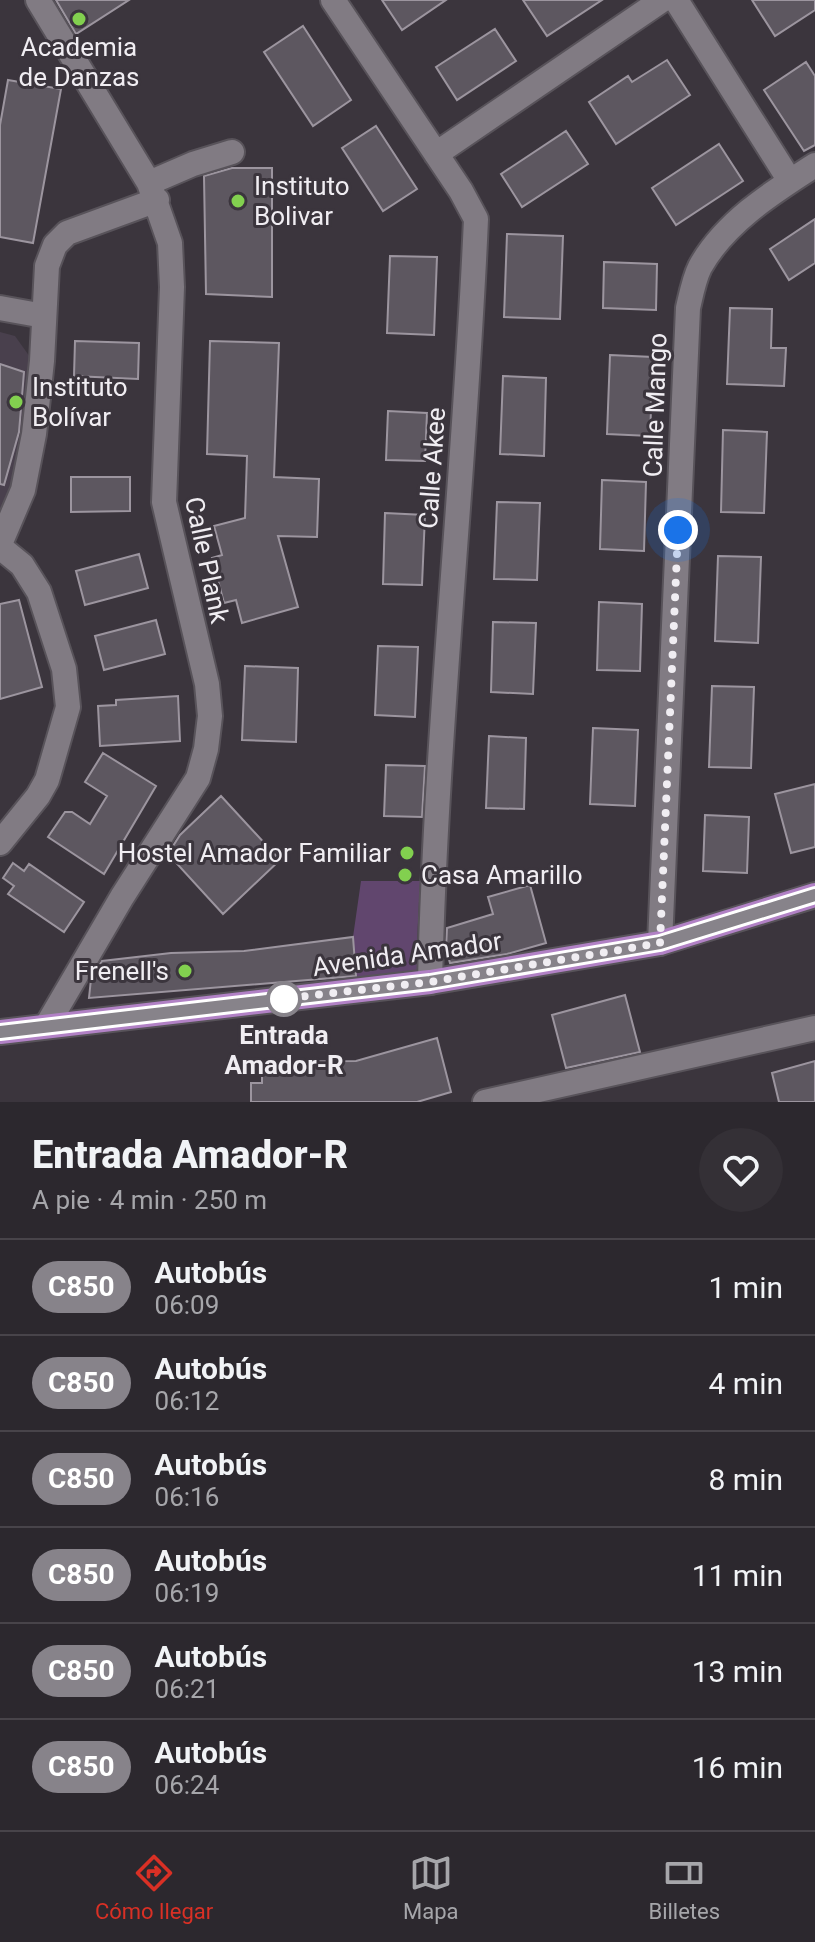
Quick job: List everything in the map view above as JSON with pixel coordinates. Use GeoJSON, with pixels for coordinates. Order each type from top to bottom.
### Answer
{"type":"FeatureCollection","features":[{"type":"Feature","properties":{"kind":"main road","name":"Avenida Amador"},"geometry":{"type":"LineString","coordinates":[[0,1032],[430,982],[660,943],[815,895]]}},
{"type":"Feature","properties":{"kind":"street","name":"Calle Plank"},"geometry":{"type":"LineString","coordinates":[[38,0],[153,192],[170,243],[172,287],[164,502],[207,684],[210,716],[198,778],[122,897],[47,1025]]}},
{"type":"Feature","properties":{"kind":"street","name":"Calle Akee"},"geometry":{"type":"LineString","coordinates":[[333,0],[476,219],[430,982]]}},
{"type":"Feature","properties":{"kind":"street"},"geometry":{"type":"LineString","coordinates":[[436,154],[662,0]]}},
{"type":"Feature","properties":{"kind":"street"},"geometry":{"type":"LineString","coordinates":[[676,0],[790,181]]}},
{"type":"Feature","properties":{"kind":"street"},"geometry":{"type":"LineString","coordinates":[[4,839],[47,780],[68,707],[68,688],[39,592],[22,565],[0,546],[23,490],[34,434],[47,266],[55,245],[67,233],[153,192],[193,164],[232,152]]}},
{"type":"Feature","properties":{"kind":"street","name":"Calle Mango"},"geometry":{"type":"LineString","coordinates":[[660,943],[688,308],[699,270],[717,241],[753,209],[815,165]]}},
{"type":"Feature","properties":{"kind":"street"},"geometry":{"type":"LineString","coordinates":[[0,308],[44,316]]}},
{"type":"Feature","properties":{"kind":"street"},"geometry":{"type":"LineString","coordinates":[[0,808],[4,839]]}},
{"type":"Feature","properties":{"kind":"street"},"geometry":{"type":"LineString","coordinates":[[485,1102],[815,1028]]}},
{"type":"Feature","properties":{"kind":"shaded area","name":"Instituto Bolívar"},"geometry":{"type":"Polygon","coordinates":[[[0,332],[15,336],[35,364],[27,440],[0,524],[0,332]]]}},
{"type":"Feature","properties":{"kind":"shaded area"},"geometry":{"type":"Polygon","coordinates":[[[361,881],[420,881],[416,963],[423,975],[356,979],[353,937],[361,881]]]}},
{"type":"Feature","properties":{"kind":"building","name":"Academia de Danzas"},"geometry":{"type":"Polygon","coordinates":[[[56,0],[129,0],[76,34],[56,0]]]}},
{"type":"Feature","properties":{"kind":"building"},"geometry":{"type":"Polygon","coordinates":[[[382,0],[446,0],[402,30],[382,0]]]}},
{"type":"Feature","properties":{"kind":"building"},"geometry":{"type":"Polygon","coordinates":[[[523,0],[602,0],[547,36],[523,0]]]}},
{"type":"Feature","properties":{"kind":"building"},"geometry":{"type":"Polygon","coordinates":[[[752,0],[815,0],[815,10],[775,36],[752,0]]]}},
{"type":"Feature","properties":{"kind":"building"},"geometry":{"type":"Polygon","coordinates":[[[303,26],[351,100],[313,126],[264,52],[303,26]]]}},
{"type":"Feature","properties":{"kind":"building"},"geometry":{"type":"Polygon","coordinates":[[[495,29],[516,61],[457,100],[436,67],[495,29]]]}},
{"type":"Feature","properties":{"kind":"building"},"geometry":{"type":"Polygon","coordinates":[[[667,60],[690,95],[616,144],[589,102],[628,76],[632,82],[667,60]]]}},
{"type":"Feature","properties":{"kind":"building"},"geometry":{"type":"Polygon","coordinates":[[[806,62],[815,76],[815,145],[804,151],[764,90],[806,62]]]}},
{"type":"Feature","properties":{"kind":"building"},"geometry":{"type":"Polygon","coordinates":[[[8,80],[61,89],[33,243],[0,237],[0,125],[8,80]]]}},
{"type":"Feature","properties":{"kind":"building"},"geometry":{"type":"Polygon","coordinates":[[[376,126],[417,189],[383,211],[342,148],[376,126]]]}},
{"type":"Feature","properties":{"kind":"building"},"geometry":{"type":"Polygon","coordinates":[[[566,131],[588,164],[522,207],[501,174],[566,131]]]}},
{"type":"Feature","properties":{"kind":"building"},"geometry":{"type":"Polygon","coordinates":[[[719,144],[743,181],[676,225],[652,188],[719,144]]]}},
{"type":"Feature","properties":{"kind":"building","name":"Instituto Bolivar"},"geometry":{"type":"Polygon","coordinates":[[[232,168],[272,168],[272,297],[206,294],[204,176],[232,168]]]}},
{"type":"Feature","properties":{"kind":"building"},"geometry":{"type":"Polygon","coordinates":[[[815,219],[815,263],[789,280],[770,249],[815,219]]]}},
{"type":"Feature","properties":{"kind":"building"},"geometry":{"type":"Polygon","coordinates":[[[507,234],[563,236],[560,319],[504,317],[507,234]]]}},
{"type":"Feature","properties":{"kind":"building"},"geometry":{"type":"Polygon","coordinates":[[[390,256],[437,257],[434,335],[387,333],[390,256]]]}},
{"type":"Feature","properties":{"kind":"building"},"geometry":{"type":"Polygon","coordinates":[[[604,262],[657,264],[656,310],[603,308],[604,262]]]}},
{"type":"Feature","properties":{"kind":"building"},"geometry":{"type":"Polygon","coordinates":[[[730,308],[772,309],[771,348],[786,348],[784,386],[727,384],[730,308]]]}},
{"type":"Feature","properties":{"kind":"building"},"geometry":{"type":"Polygon","coordinates":[[[75,341],[139,343],[138,379],[74,376],[75,341]]]}},
{"type":"Feature","properties":{"kind":"building"},"geometry":{"type":"Polygon","coordinates":[[[210,341],[279,343],[274,477],[319,479],[317,537],[278,536],[298,607],[242,623],[236,600],[224,603],[212,558],[222,555],[214,526],[245,518],[247,456],[207,454],[210,341]]]}},
{"type":"Feature","properties":{"kind":"building"},"geometry":{"type":"Polygon","coordinates":[[[610,355],[653,357],[650,436],[607,434],[610,355]]]}},
{"type":"Feature","properties":{"kind":"building"},"geometry":{"type":"Polygon","coordinates":[[[0,364],[24,372],[19,432],[4,485],[0,484],[0,364]]]}},
{"type":"Feature","properties":{"kind":"building"},"geometry":{"type":"Polygon","coordinates":[[[503,376],[546,378],[544,456],[500,454],[503,376]]]}},
{"type":"Feature","properties":{"kind":"building"},"geometry":{"type":"Polygon","coordinates":[[[388,411],[427,413],[425,461],[386,460],[388,411]]]}},
{"type":"Feature","properties":{"kind":"building"},"geometry":{"type":"Polygon","coordinates":[[[723,430],[767,432],[764,513],[721,512],[723,430]]]}},
{"type":"Feature","properties":{"kind":"building"},"geometry":{"type":"Polygon","coordinates":[[[71,477],[130,477],[130,511],[71,512],[71,477]]]}},
{"type":"Feature","properties":{"kind":"building"},"geometry":{"type":"Polygon","coordinates":[[[602,480],[646,482],[644,551],[600,549],[602,480]]]}},
{"type":"Feature","properties":{"kind":"building"},"geometry":{"type":"Polygon","coordinates":[[[497,502],[540,503],[537,580],[494,579],[497,502]]]}},
{"type":"Feature","properties":{"kind":"building"},"geometry":{"type":"Polygon","coordinates":[[[385,513],[425,515],[422,585],[383,584],[385,513]]]}},
{"type":"Feature","properties":{"kind":"building"},"geometry":{"type":"Polygon","coordinates":[[[139,554],[148,588],[85,605],[76,571],[139,554]]]}},
{"type":"Feature","properties":{"kind":"building"},"geometry":{"type":"Polygon","coordinates":[[[718,556],[761,557],[758,643],[715,641],[718,556]]]}},
{"type":"Feature","properties":{"kind":"building"},"geometry":{"type":"Polygon","coordinates":[[[19,600],[42,687],[0,699],[0,604],[19,600]]]}},
{"type":"Feature","properties":{"kind":"building"},"geometry":{"type":"Polygon","coordinates":[[[599,602],[642,604],[640,671],[597,670],[599,602]]]}},
{"type":"Feature","properties":{"kind":"building"},"geometry":{"type":"Polygon","coordinates":[[[156,620],[165,654],[104,670],[95,636],[156,620]]]}},
{"type":"Feature","properties":{"kind":"building"},"geometry":{"type":"Polygon","coordinates":[[[493,622],[536,623],[533,694],[491,692],[493,622]]]}},
{"type":"Feature","properties":{"kind":"building"},"geometry":{"type":"Polygon","coordinates":[[[378,646],[418,647],[415,717],[375,715],[378,646]]]}},
{"type":"Feature","properties":{"kind":"building"},"geometry":{"type":"Polygon","coordinates":[[[245,666],[298,668],[296,742],[242,740],[245,666]]]}},
{"type":"Feature","properties":{"kind":"building"},"geometry":{"type":"Polygon","coordinates":[[[712,686],[754,687],[751,768],[709,767],[712,686]]]}},
{"type":"Feature","properties":{"kind":"building"},"geometry":{"type":"Polygon","coordinates":[[[178,696],[180,741],[100,746],[98,706],[116,705],[116,700],[178,696]]]}},
{"type":"Feature","properties":{"kind":"building"},"geometry":{"type":"Polygon","coordinates":[[[593,728],[638,730],[635,806],[590,804],[593,728]]]}},
{"type":"Feature","properties":{"kind":"building"},"geometry":{"type":"Polygon","coordinates":[[[489,736],[526,738],[524,809],[486,808],[489,736]]]}},
{"type":"Feature","properties":{"kind":"building"},"geometry":{"type":"Polygon","coordinates":[[[103,753],[156,786],[104,874],[48,837],[65,812],[72,812],[90,824],[107,796],[85,782],[103,753]]]}},
{"type":"Feature","properties":{"kind":"building"},"geometry":{"type":"Polygon","coordinates":[[[386,765],[425,766],[422,817],[384,816],[386,765]]]}},
{"type":"Feature","properties":{"kind":"building"},"geometry":{"type":"Polygon","coordinates":[[[815,784],[815,847],[791,853],[775,794],[815,784]]]}},
{"type":"Feature","properties":{"kind":"building"},"geometry":{"type":"Polygon","coordinates":[[[221,796],[280,860],[223,914],[168,854],[180,835],[221,796]]]}},
{"type":"Feature","properties":{"kind":"building"},"geometry":{"type":"Polygon","coordinates":[[[705,815],[749,817],[747,873],[703,871],[705,815]]]}},
{"type":"Feature","properties":{"kind":"building"},"geometry":{"type":"Polygon","coordinates":[[[13,863],[24,871],[29,864],[84,902],[64,932],[8,894],[14,886],[3,878],[13,863]]]}},
{"type":"Feature","properties":{"kind":"building"},"geometry":{"type":"Polygon","coordinates":[[[530,885],[546,943],[507,954],[450,963],[446,949],[447,928],[493,914],[488,897],[530,885]]]}},
{"type":"Feature","properties":{"kind":"building"},"geometry":{"type":"Polygon","coordinates":[[[353,937],[356,976],[89,998],[91,979],[102,961],[171,953],[244,951],[353,937]]]}},
{"type":"Feature","properties":{"kind":"building"},"geometry":{"type":"Polygon","coordinates":[[[625,995],[640,1052],[566,1068],[552,1015],[625,995]]]}},
{"type":"Feature","properties":{"kind":"building"},"geometry":{"type":"Polygon","coordinates":[[[437,1038],[451,1092],[417,1102],[251,1102],[251,1083],[262,1083],[262,1062],[356,1061],[437,1038]]]}},
{"type":"Feature","properties":{"kind":"building"},"geometry":{"type":"Polygon","coordinates":[[[815,1061],[815,1102],[779,1102],[772,1073],[815,1061]]]}},
{"type":"Feature","properties":{"kind":"bus line","name":"C850"},"geometry":{"type":"LineString","coordinates":[[0,1032],[430,982],[660,943],[815,895]]}},
{"type":"Feature","properties":{"kind":"place","name":"Academia de Danzas"},"geometry":{"type":"Point","coordinates":[79,19]}},
{"type":"Feature","properties":{"kind":"place","name":"Instituto Bolivar"},"geometry":{"type":"Point","coordinates":[238,201]}},
{"type":"Feature","properties":{"kind":"place","name":"Instituto Bolívar"},"geometry":{"type":"Point","coordinates":[16,402]}},
{"type":"Feature","properties":{"kind":"place","name":"Hostel Amador Familiar"},"geometry":{"type":"Point","coordinates":[407,853]}},
{"type":"Feature","properties":{"kind":"place","name":"Casa Amarillo"},"geometry":{"type":"Point","coordinates":[405,875]}},
{"type":"Feature","properties":{"kind":"place","name":"Frenell's"},"geometry":{"type":"Point","coordinates":[185,971]}},
{"type":"Feature","properties":{"kind":"place","name":"Entrada Amador-R"},"geometry":{"type":"Point","coordinates":[284,999]}},
{"type":"Feature","properties":{"kind":"route"},"geometry":{"type":"LineString","coordinates":[[284,999],[280,999],[430,982],[660,943],[678,530]]}}]}
